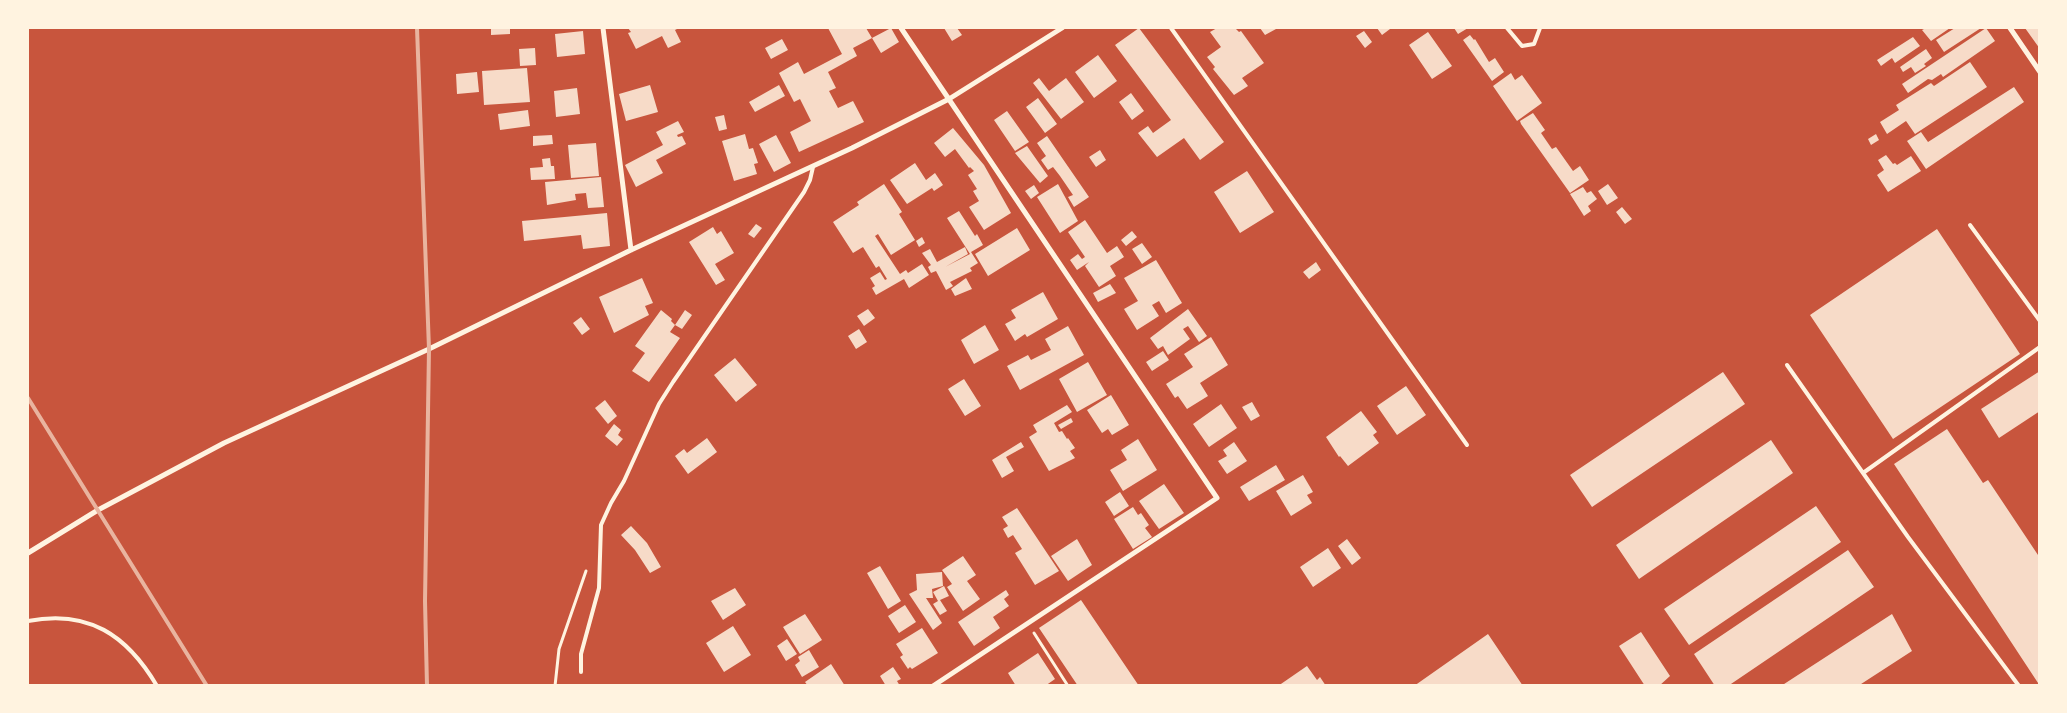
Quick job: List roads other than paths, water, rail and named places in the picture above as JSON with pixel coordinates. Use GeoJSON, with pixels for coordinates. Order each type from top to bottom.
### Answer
{"type":"FeatureCollection","features":[{"type":"Feature","properties":{"kind":"street"},"geometry":{"type":"LineString","coordinates":[[603,28],[631,250]]}},
{"type":"Feature","properties":{"kind":"street"},"geometry":{"type":"LineString","coordinates":[[901,28],[1217,498],[933,686]]}},
{"type":"Feature","properties":{"kind":"street"},"geometry":{"type":"LineString","coordinates":[[28,552],[98,510],[224,443],[429,348],[631,250],[813,167],[949,99],[1062,28]]}},
{"type":"Feature","properties":{"kind":"street"},"geometry":{"type":"LineString","coordinates":[[2010,28],[2040,72]]}},
{"type":"Feature","properties":{"kind":"lane"},"geometry":{"type":"LineString","coordinates":[[1171,28],[1467,445]]}},
{"type":"Feature","properties":{"kind":"lane"},"geometry":{"type":"LineString","coordinates":[[1507,28],[1522,46],[1534,44],[1540,28]]}},
{"type":"Feature","properties":{"kind":"lane"},"geometry":{"type":"LineString","coordinates":[[581,672],[581,654],[599,588],[601,525],[611,503],[624,481],[660,404],[720,312],[804,192],[810,180],[813,167]]}},
{"type":"Feature","properties":{"kind":"lane"},"geometry":{"type":"LineString","coordinates":[[1970,225],[2040,321]]}},
{"type":"Feature","properties":{"kind":"lane"},"geometry":{"type":"LineString","coordinates":[[1863,473],[2040,347]]}},
{"type":"Feature","properties":{"kind":"lane"},"geometry":{"type":"LineString","coordinates":[[1787,365],[1908,537],[2019,686]]}},
{"type":"Feature","properties":{"kind":"lane"},"geometry":{"type":"LineString","coordinates":[[28,621],[42,618],[70,618],[95,625],[122,640],[142,660],[157,686]]}},
{"type":"Feature","properties":{"kind":"railway"},"geometry":{"type":"LineString","coordinates":[[417,28],[429,349],[425,601],[427,686]]}},
{"type":"Feature","properties":{"kind":"railway"},"geometry":{"type":"LineString","coordinates":[[28,398],[207,686]]}}]}
